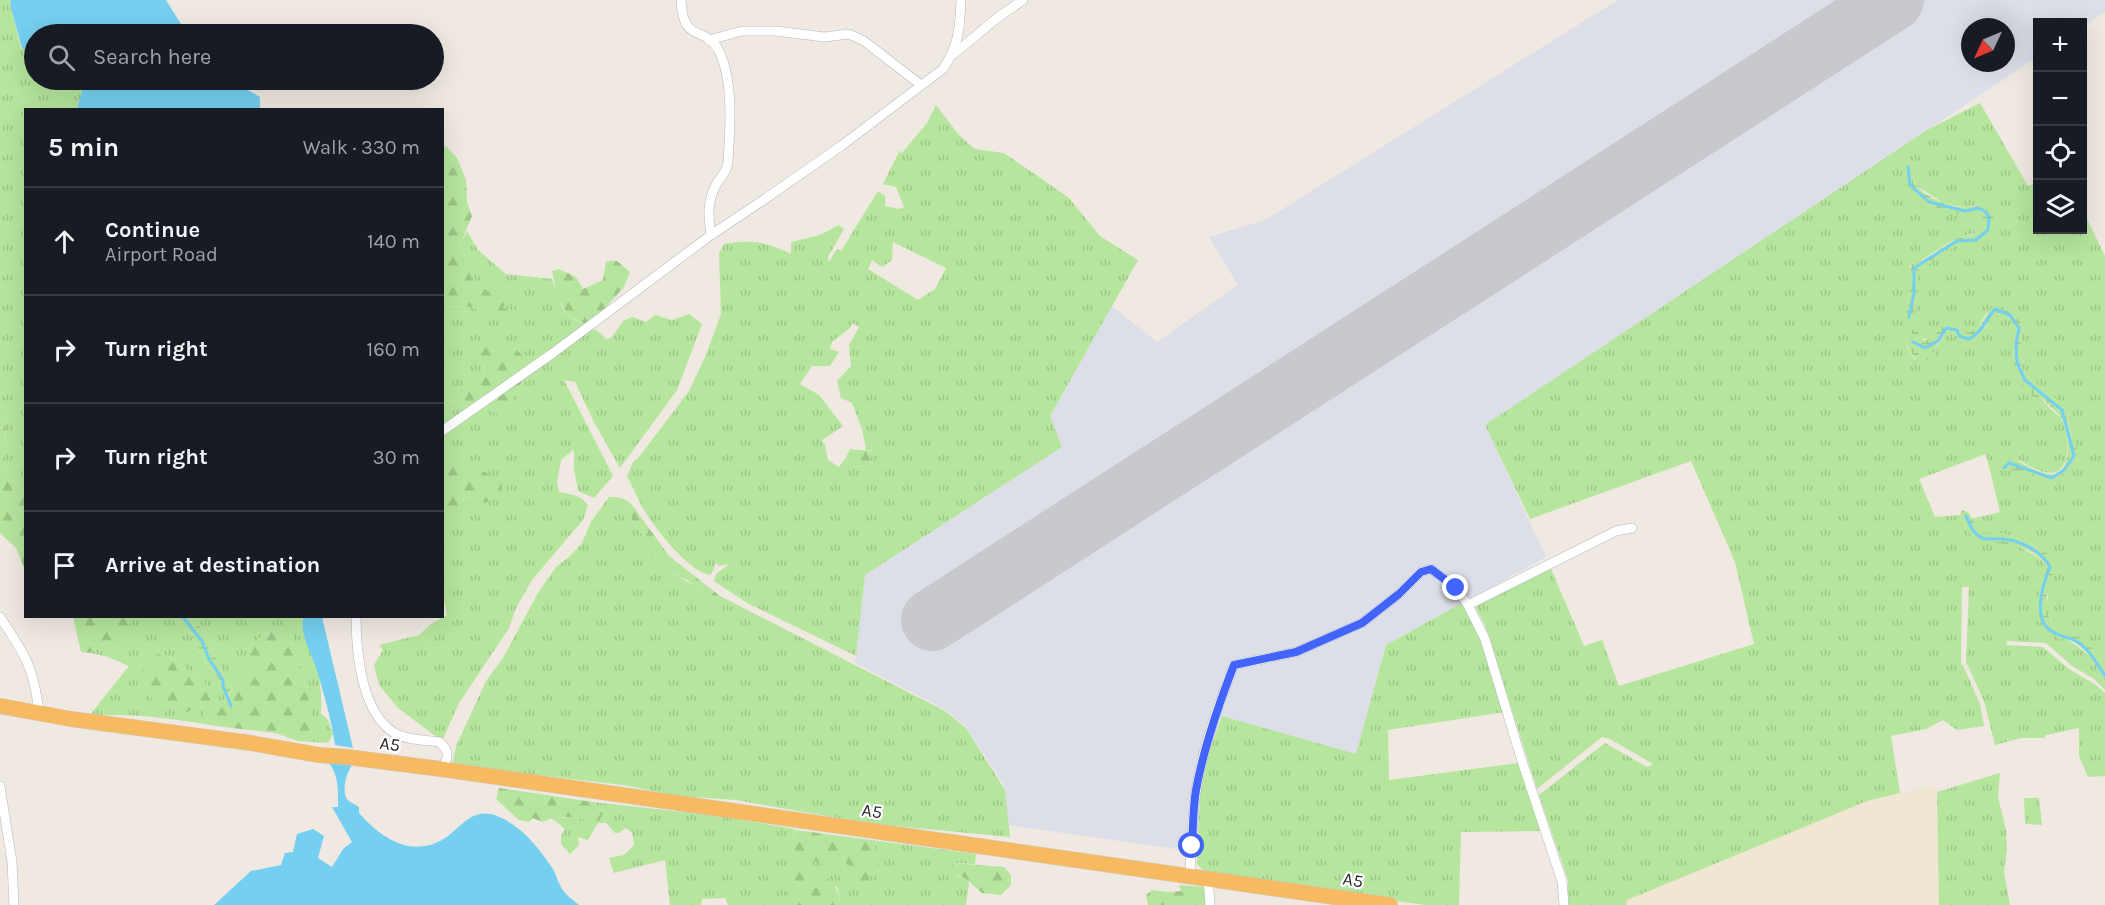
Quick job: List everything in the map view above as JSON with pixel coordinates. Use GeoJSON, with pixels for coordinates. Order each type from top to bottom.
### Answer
{"type":"FeatureCollection","features":[{"type":"Feature","properties":{"kind":"highway","name":"A5"},"geometry":{"type":"LineString","coordinates":[[0,706],[319,755],[441,769],[1390,905]]}},
{"type":"Feature","properties":{"kind":"street"},"geometry":{"type":"LineString","coordinates":[[681,0],[681,15],[686,26],[710,40],[718,49],[730,100],[728,167],[715,187],[709,204],[711,235]]}},
{"type":"Feature","properties":{"kind":"street"},"geometry":{"type":"LineString","coordinates":[[444,429],[553,353],[711,235],[832,152],[943,69],[952,56],[960,35],[962,0]]}},
{"type":"Feature","properties":{"kind":"street"},"geometry":{"type":"LineString","coordinates":[[952,56],[997,18],[1023,0]]}},
{"type":"Feature","properties":{"kind":"street"},"geometry":{"type":"LineString","coordinates":[[710,40],[742,31],[776,31],[824,37],[849,34],[864,41],[921,85]]}},
{"type":"Feature","properties":{"kind":"street"},"geometry":{"type":"LineString","coordinates":[[1468,605],[1619,530],[1632,528]]}},
{"type":"Feature","properties":{"kind":"street"},"geometry":{"type":"LineString","coordinates":[[1190,875],[1196,792],[1204,751],[1234,665],[1296,652],[1362,623],[1399,594],[1421,572],[1431,569],[1456,588],[1468,605],[1485,639],[1520,755],[1563,881],[1564,905]]}},
{"type":"Feature","properties":{"kind":"street"},"geometry":{"type":"LineString","coordinates":[[0,617],[25,655],[30,667],[36,685],[39,713]]}},
{"type":"Feature","properties":{"kind":"street"},"geometry":{"type":"LineString","coordinates":[[356,618],[360,667],[370,702],[379,717],[395,733],[438,742],[443,746],[446,750],[447,762],[441,769]]}},
{"type":"Feature","properties":{"kind":"street"},"geometry":{"type":"LineString","coordinates":[[0,786],[12,862],[14,905]]}},
{"type":"Feature","properties":{"kind":"street"},"geometry":{"type":"LineString","coordinates":[[1208,878],[1210,905]]}},
{"type":"Feature","properties":{"kind":"shaded area"},"geometry":{"type":"Polygon","coordinates":[[[1618,0],[2105,0],[2105,12],[2087,24],[2087,18],[2033,18],[2033,60],[2015,72],[2015,18],[1961,18],[1961,72],[2014,72],[1485,425],[1546,557],[1386,645],[1356,754],[1222,716],[1200,789],[1197,852],[1008,825],[1003,783],[966,727],[946,710],[855,663],[865,575],[1062,447],[1050,416],[1112,306],[1157,342],[1238,285],[1209,237],[1265,220],[1618,0]]]}},
{"type":"Feature","properties":{"kind":"shaded area"},"geometry":{"type":"Polygon","coordinates":[[[1936,785],[1939,905],[1626,905],[1626,900],[1867,801],[1936,785]]]}},
{"type":"Feature","properties":{"kind":"green space"},"geometry":{"type":"Polygon","coordinates":[[[0,0],[11,0],[10,5],[21,48],[24,49],[24,90],[82,90],[77,108],[24,108],[24,494],[8,471],[5,457],[6,427],[5,422],[0,424],[0,0]]]}},
{"type":"Feature","properties":{"kind":"green space"},"geometry":{"type":"Polygon","coordinates":[[[1980,103],[2028,186],[2033,184],[2033,234],[2087,234],[2087,219],[2105,256],[2105,668],[2084,644],[2070,634],[2057,630],[2052,624],[2046,609],[2048,597],[2045,588],[2046,568],[2037,604],[2042,621],[2092,657],[2105,681],[2105,690],[2046,643],[2007,641],[2006,645],[2043,647],[2069,669],[2105,693],[2105,776],[2088,777],[2079,756],[2079,728],[2046,735],[2044,738],[2021,738],[1995,745],[1984,701],[1966,662],[1969,587],[1962,587],[1961,665],[1980,704],[1984,726],[1957,730],[1943,720],[1926,729],[1891,736],[1900,793],[1867,801],[1627,900],[1626,905],[1567,905],[1568,880],[1539,795],[1605,743],[1647,767],[1653,764],[1610,739],[1602,737],[1537,789],[1485,625],[1473,603],[1549,564],[1584,646],[1602,640],[1619,686],[1754,644],[1735,562],[1691,461],[1530,519],[1485,425],[1927,130],[1980,103]],[[1903,171],[1929,205],[1981,216],[1984,220],[1981,230],[1953,240],[1910,266],[1910,293],[1904,315],[1918,300],[1918,272],[1923,267],[1960,243],[1991,229],[1982,204],[1967,208],[1943,203],[1917,186],[1912,177],[1903,171]],[[2010,310],[1986,313],[1978,327],[1972,331],[1963,332],[1961,328],[1940,326],[1929,340],[1912,336],[1906,346],[1915,360],[1937,347],[1946,332],[1953,329],[1960,339],[1986,328],[1991,318],[1997,313],[2010,320],[2017,329],[2014,343],[2016,366],[2039,396],[2061,418],[2067,435],[2067,456],[2063,466],[2053,473],[2042,472],[2019,460],[2004,471],[2013,469],[2051,480],[2077,458],[2072,435],[2061,405],[2051,394],[2027,376],[2020,363],[2023,361],[2019,356],[2023,325],[2010,310]],[[1986,454],[1919,479],[1935,517],[1960,515],[1967,530],[2032,553],[2046,566],[2046,552],[2006,534],[1980,532],[1971,519],[2000,512],[1986,454]]]}},
{"type":"Feature","properties":{"kind":"green space"},"geometry":{"type":"Polygon","coordinates":[[[936,105],[958,134],[975,149],[1004,153],[1068,197],[1100,236],[1138,260],[1050,416],[1062,447],[865,575],[856,656],[747,603],[714,581],[716,574],[729,564],[719,566],[716,563],[711,575],[693,567],[656,528],[627,476],[633,462],[689,391],[706,355],[721,314],[719,253],[724,244],[759,243],[791,254],[791,242],[820,235],[839,225],[844,229],[828,257],[829,262],[837,249],[841,251],[878,191],[885,196],[885,206],[899,209],[904,207],[896,187],[883,184],[900,150],[901,154],[927,123],[936,105]],[[893,242],[892,260],[882,267],[872,260],[868,269],[918,300],[935,289],[946,268],[893,242]],[[852,323],[850,328],[832,342],[830,349],[839,352],[830,366],[812,366],[800,384],[819,395],[843,426],[821,441],[825,445],[828,460],[839,467],[845,459],[851,466],[870,467],[872,450],[866,450],[862,429],[852,403],[841,398],[837,381],[851,366],[849,345],[859,327],[852,323]]]}},
{"type":"Feature","properties":{"kind":"green space"},"geometry":{"type":"Polygon","coordinates":[[[444,146],[457,158],[466,180],[467,202],[472,216],[460,245],[472,280],[489,292],[498,285],[505,287],[508,298],[503,308],[518,310],[520,315],[493,320],[473,307],[444,306],[444,146]]]}},
{"type":"Feature","properties":{"kind":"green space"},"geometry":{"type":"Polygon","coordinates":[[[1906,165],[1912,167],[1915,183],[1926,194],[1947,204],[1961,207],[1970,208],[1982,204],[1989,208],[1994,219],[1991,229],[1978,242],[1960,243],[1918,272],[1917,304],[1908,321],[1904,315],[1910,293],[1909,276],[1912,262],[1918,259],[1922,261],[1955,239],[1981,230],[1984,220],[1981,216],[1947,213],[1923,201],[1906,181],[1904,173],[1906,165]]]}},
{"type":"Feature","properties":{"kind":"green space"},"geometry":{"type":"Polygon","coordinates":[[[467,231],[478,250],[506,274],[552,279],[567,314],[598,331],[606,339],[612,337],[623,321],[632,317],[646,322],[655,315],[672,320],[689,314],[702,324],[677,390],[620,468],[575,382],[564,380],[613,476],[594,498],[578,491],[574,469],[574,449],[561,460],[557,482],[559,492],[582,499],[588,505],[583,520],[532,580],[516,608],[509,628],[459,703],[442,741],[398,708],[379,685],[374,665],[383,650],[379,645],[419,635],[431,624],[447,615],[444,599],[444,521],[457,514],[465,496],[477,497],[457,462],[444,456],[444,404],[447,401],[464,400],[472,406],[487,407],[513,396],[525,377],[483,364],[485,374],[478,383],[444,393],[444,306],[473,307],[493,320],[502,308],[489,292],[472,280],[460,245],[467,231]]]}},
{"type":"Feature","properties":{"kind":"green space"},"geometry":{"type":"Polygon","coordinates":[[[606,261],[617,261],[630,272],[624,287],[589,326],[568,316],[557,296],[552,271],[559,269],[576,277],[583,289],[603,280],[606,261]]]}},
{"type":"Feature","properties":{"kind":"green space"},"geometry":{"type":"Polygon","coordinates":[[[1995,304],[2010,310],[2023,325],[2019,356],[2023,362],[2020,363],[2022,368],[2031,380],[2057,399],[2067,417],[2072,437],[2076,439],[2077,458],[2061,477],[2048,480],[2002,469],[2009,458],[2042,473],[2053,474],[2059,472],[2064,466],[2068,451],[2067,433],[2063,420],[2043,399],[2036,399],[2019,382],[2016,365],[2014,366],[2017,329],[2010,320],[1997,313],[1972,341],[1960,339],[1953,329],[1946,332],[1932,350],[1935,354],[1931,360],[1916,360],[1906,345],[1912,336],[1912,330],[1917,328],[1923,340],[1929,340],[1940,326],[1959,324],[1963,332],[1975,330],[1995,304]]]}},
{"type":"Feature","properties":{"kind":"green space"},"geometry":{"type":"Polygon","coordinates":[[[487,342],[508,342],[522,355],[525,377],[513,396],[513,407],[496,414],[487,407],[471,406],[464,400],[447,401],[444,404],[444,393],[478,383],[485,374],[483,364],[473,359],[473,350],[487,342]]]}},
{"type":"Feature","properties":{"kind":"green space"},"geometry":{"type":"Polygon","coordinates":[[[5,422],[6,427],[5,449],[8,471],[24,494],[24,568],[16,548],[0,533],[0,424],[5,422]]]}},
{"type":"Feature","properties":{"kind":"green space"},"geometry":{"type":"Polygon","coordinates":[[[850,449],[872,451],[870,467],[851,466],[845,459],[850,449]]]}},
{"type":"Feature","properties":{"kind":"green space"},"geometry":{"type":"Polygon","coordinates":[[[444,456],[483,471],[502,482],[501,495],[485,503],[477,497],[465,496],[457,514],[444,521],[444,456]]]}},
{"type":"Feature","properties":{"kind":"green space"},"geometry":{"type":"Polygon","coordinates":[[[609,497],[622,498],[633,506],[629,508],[633,523],[646,539],[646,550],[673,573],[697,587],[708,600],[720,601],[720,596],[945,711],[966,728],[1005,790],[1010,837],[874,824],[735,800],[679,796],[623,785],[452,765],[457,744],[486,681],[503,658],[538,593],[556,567],[582,543],[591,522],[609,497]]]}},
{"type":"Feature","properties":{"kind":"green space"},"geometry":{"type":"Polygon","coordinates":[[[633,506],[669,556],[720,596],[720,601],[716,605],[708,600],[701,590],[652,559],[646,550],[646,539],[633,523],[629,508],[633,506]]]}},
{"type":"Feature","properties":{"kind":"green space"},"geometry":{"type":"Polygon","coordinates":[[[1962,510],[1968,512],[1980,532],[2006,534],[2046,552],[2054,572],[2045,588],[2050,620],[2055,628],[2073,633],[2095,651],[2105,667],[2105,681],[2092,657],[2082,648],[2068,638],[2060,639],[2047,632],[2037,604],[2046,566],[2040,558],[2032,552],[2013,545],[1973,542],[1974,538],[1967,530],[1960,515],[1962,510]]]}},
{"type":"Feature","properties":{"kind":"green space"},"geometry":{"type":"Polygon","coordinates":[[[1462,603],[1479,632],[1505,712],[1388,730],[1389,780],[1526,762],[1547,831],[1461,832],[1459,905],[1425,905],[1213,875],[1204,871],[1197,864],[1200,789],[1222,716],[1356,754],[1386,645],[1462,603]]]}},
{"type":"Feature","properties":{"kind":"green space"},"geometry":{"type":"Polygon","coordinates":[[[73,618],[129,618],[130,624],[123,627],[120,641],[108,640],[104,645],[93,647],[91,653],[81,652],[73,618]]]}},
{"type":"Feature","properties":{"kind":"green space"},"geometry":{"type":"Polygon","coordinates":[[[128,618],[177,618],[219,680],[226,699],[221,702],[207,697],[210,689],[207,685],[170,656],[137,686],[157,703],[168,701],[201,707],[206,718],[224,727],[140,716],[89,716],[129,666],[91,653],[93,647],[122,627],[128,618]]]}},
{"type":"Feature","properties":{"kind":"green space"},"geometry":{"type":"Polygon","coordinates":[[[177,618],[190,618],[204,631],[231,692],[226,699],[219,680],[204,660],[192,637],[178,622],[177,618]]]}},
{"type":"Feature","properties":{"kind":"green space"},"geometry":{"type":"Polygon","coordinates":[[[190,618],[303,618],[303,631],[319,681],[321,713],[328,720],[333,734],[328,743],[298,741],[275,733],[288,735],[307,688],[293,652],[293,636],[280,625],[258,639],[252,667],[239,673],[231,692],[204,631],[190,618]]]}},
{"type":"Feature","properties":{"kind":"green space"},"geometry":{"type":"Polygon","coordinates":[[[280,625],[286,625],[293,636],[293,652],[307,688],[311,716],[308,737],[224,727],[206,718],[201,707],[186,712],[168,701],[157,703],[137,686],[140,673],[157,654],[170,656],[207,685],[210,689],[208,697],[221,702],[229,697],[239,673],[252,667],[249,649],[258,639],[280,625]]]}},
{"type":"Feature","properties":{"kind":"green space"},"geometry":{"type":"Polygon","coordinates":[[[2000,773],[1998,797],[2006,830],[2007,850],[2004,872],[2010,905],[1939,905],[1937,792],[2000,773]]]}},
{"type":"Feature","properties":{"kind":"green space"},"geometry":{"type":"Polygon","coordinates":[[[499,788],[593,802],[604,812],[598,823],[570,817],[542,822],[533,818],[529,822],[519,820],[496,799],[499,788]]]}},
{"type":"Feature","properties":{"kind":"green space"},"geometry":{"type":"Polygon","coordinates":[[[2024,798],[2039,798],[2042,825],[2025,824],[2024,798]]]}},
{"type":"Feature","properties":{"kind":"green space"},"geometry":{"type":"Polygon","coordinates":[[[593,802],[689,811],[795,829],[791,844],[830,869],[846,861],[856,883],[875,848],[864,839],[976,854],[975,864],[953,863],[957,875],[969,883],[966,905],[841,905],[837,886],[786,893],[789,905],[728,905],[725,898],[702,899],[701,905],[670,905],[665,860],[614,873],[609,858],[624,855],[634,845],[632,833],[626,828],[615,833],[606,823],[598,823],[588,840],[578,837],[579,845],[570,854],[561,844],[561,835],[565,829],[551,818],[579,817],[598,822],[604,812],[593,802]]]}},
{"type":"Feature","properties":{"kind":"green space"},"geometry":{"type":"Polygon","coordinates":[[[795,830],[864,839],[875,848],[879,868],[866,882],[855,883],[846,862],[830,869],[800,853],[791,844],[795,830]]]}},
{"type":"Feature","properties":{"kind":"green space"},"geometry":{"type":"Polygon","coordinates":[[[952,863],[1004,867],[1011,875],[1011,885],[1001,895],[982,893],[966,879],[951,871],[952,863]]]}},
{"type":"Feature","properties":{"kind":"green space"},"geometry":{"type":"Polygon","coordinates":[[[807,871],[822,875],[831,881],[841,905],[789,905],[786,893],[789,875],[807,871]]]}},
{"type":"Feature","properties":{"kind":"green space"},"geometry":{"type":"Polygon","coordinates":[[[1179,885],[1206,887],[1209,905],[1185,905],[1179,885]]]}},
{"type":"Feature","properties":{"kind":"green space"},"geometry":{"type":"Polygon","coordinates":[[[1152,890],[1183,891],[1189,900],[1186,905],[1148,905],[1146,895],[1152,890]]]}},
{"type":"Feature","properties":{"kind":"water"},"geometry":{"type":"Polygon","coordinates":[[[11,0],[166,0],[181,24],[24,24],[24,49],[10,5],[11,0]]]}},
{"type":"Feature","properties":{"kind":"water"},"geometry":{"type":"Polygon","coordinates":[[[82,90],[248,90],[260,97],[260,108],[77,108],[82,90]]]}},
{"type":"Feature","properties":{"kind":"water"},"geometry":{"type":"Polygon","coordinates":[[[303,618],[322,618],[353,748],[335,745],[330,718],[305,638],[303,618]]]}},
{"type":"Feature","properties":{"kind":"water"},"geometry":{"type":"Polygon","coordinates":[[[326,760],[353,764],[346,781],[347,799],[359,807],[359,813],[376,830],[407,846],[430,845],[442,840],[467,820],[480,814],[497,816],[506,820],[522,831],[535,845],[553,869],[564,891],[579,905],[214,905],[251,871],[281,865],[285,853],[293,852],[297,834],[313,829],[324,836],[318,858],[332,867],[343,849],[352,842],[332,807],[338,807],[337,782],[326,760]]]}},
{"type":"Feature","properties":{"kind":"waterway"},"geometry":{"type":"LineString","coordinates":[[1908,167],[1910,185],[1929,202],[1965,211],[1979,208],[1989,217],[1988,230],[1976,240],[1957,241],[1914,268],[1914,293],[1909,317]]}},
{"type":"Feature","properties":{"kind":"waterway"},"geometry":{"type":"LineString","coordinates":[[1913,342],[1925,348],[1938,341],[1946,328],[1957,330],[1959,336],[1969,339],[1980,330],[1995,309],[2010,315],[2019,328],[2016,343],[2017,363],[2025,380],[2062,410],[2074,456],[2064,470],[2052,478],[2009,463],[2004,468]]}},
{"type":"Feature","properties":{"kind":"waterway"},"geometry":{"type":"LineString","coordinates":[[1966,516],[1978,536],[2023,544],[2042,556],[2050,567],[2040,604],[2043,622],[2057,634],[2082,645],[2105,676]]}},
{"type":"Feature","properties":{"kind":"waterway"},"geometry":{"type":"LineString","coordinates":[[184,618],[202,641],[209,659],[223,680],[231,706]]}},
{"type":"Feature","properties":{"kind":"runway"},"geometry":{"type":"LineString","coordinates":[[932,620],[1893,0]]}},
{"type":"Feature","properties":{"kind":"route"},"geometry":{"type":"LineString","coordinates":[[1192,846],[1196,792],[1204,751],[1234,665],[1296,652],[1362,623],[1399,594],[1421,572],[1431,569],[1456,588]]}}]}
